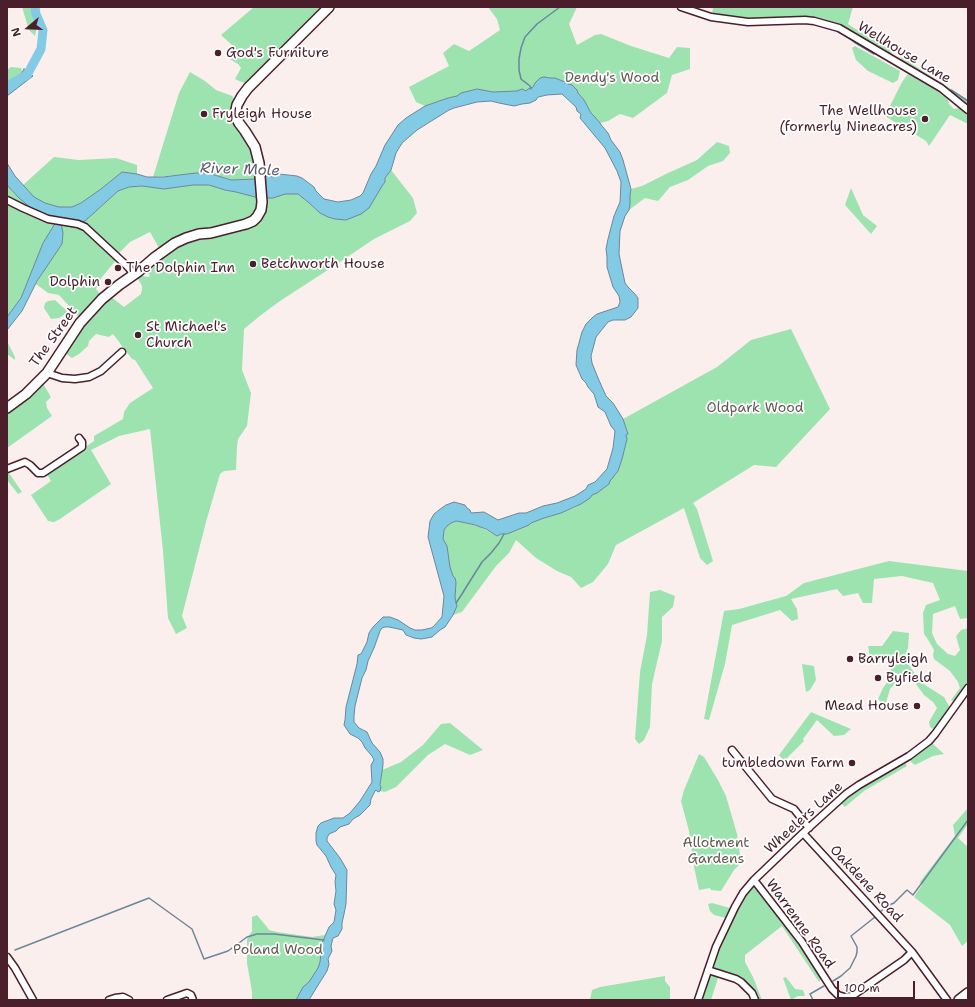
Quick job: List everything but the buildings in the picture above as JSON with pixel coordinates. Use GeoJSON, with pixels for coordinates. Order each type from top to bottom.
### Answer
{"type":"FeatureCollection","features":[{"type":"Feature","properties":{"kind":"street","name":"The Street"},"geometry":{"type":"LineString","coordinates":[[7,408],[26,394],[47,374],[80,323],[102,299],[119,285],[175,243],[200,234],[211,233],[253,221],[257,217],[261,210],[262,202],[258,163],[255,147],[235,115],[237,105],[248,88],[329,7]]}},
{"type":"Feature","properties":{"kind":"street","name":"Wellhouse Lane"},"geometry":{"type":"LineString","coordinates":[[681,7],[711,17],[748,22],[806,20],[828,24],[839,28],[941,88],[968,110]]}},
{"type":"Feature","properties":{"kind":"street"},"geometry":{"type":"LineString","coordinates":[[7,200],[48,219],[78,224],[85,227],[134,274]]}},
{"type":"Feature","properties":{"kind":"street"},"geometry":{"type":"LineString","coordinates":[[47,374],[62,378],[75,379],[89,377],[101,371],[122,352]]}},
{"type":"Feature","properties":{"kind":"street"},"geometry":{"type":"LineString","coordinates":[[7,469],[24,462],[30,465],[38,473],[43,473],[82,446],[82,442],[79,438]]}},
{"type":"Feature","properties":{"kind":"street","name":"Wheelers Lane"},"geometry":{"type":"LineString","coordinates":[[698,1000],[716,947],[735,907],[743,893],[754,880],[846,794],[909,756],[929,741],[968,688]]}},
{"type":"Feature","properties":{"kind":"street"},"geometry":{"type":"LineString","coordinates":[[732,750],[772,798],[794,809],[809,828]]}},
{"type":"Feature","properties":{"kind":"street","name":"Oakdene Road"},"geometry":{"type":"LineString","coordinates":[[803,833],[912,952],[947,1000]]}},
{"type":"Feature","properties":{"kind":"street","name":"Warrenne Road"},"geometry":{"type":"LineString","coordinates":[[754,880],[802,942],[832,989],[838,995],[844,997],[852,996],[904,960],[912,952]]}},
{"type":"Feature","properties":{"kind":"street"},"geometry":{"type":"LineString","coordinates":[[7,957],[33,1000]]}},
{"type":"Feature","properties":{"kind":"street"},"geometry":{"type":"LineString","coordinates":[[708,970],[742,982],[752,993],[755,1000]]}},
{"type":"Feature","properties":{"kind":"street"},"geometry":{"type":"LineString","coordinates":[[167,1000],[187,993],[191,995],[193,1000]]}},
{"type":"Feature","properties":{"kind":"street"},"geometry":{"type":"LineString","coordinates":[[959,1000],[968,994]]}},
{"type":"Feature","properties":{"kind":"street"},"geometry":{"type":"LineString","coordinates":[[109,1000],[123,997],[129,1000]]}},
{"type":"Feature","properties":{"kind":"green space"},"geometry":{"type":"Polygon","coordinates":[[[22,7],[31,7],[37,27],[35,36],[29,30],[22,7]]]}},
{"type":"Feature","properties":{"kind":"green space"},"geometry":{"type":"Polygon","coordinates":[[[254,7],[322,7],[268,62],[265,63],[245,83],[235,79],[241,68],[238,64],[228,58],[235,48],[221,35],[254,7]]]}},
{"type":"Feature","properties":{"kind":"green space","name":"Dendy's Wood"},"geometry":{"type":"Polygon","coordinates":[[[488,7],[577,7],[569,24],[577,45],[595,35],[601,34],[631,46],[669,58],[677,47],[690,48],[690,69],[672,75],[667,93],[633,118],[620,114],[608,121],[600,123],[591,113],[584,100],[578,93],[565,82],[555,78],[540,78],[533,87],[526,91],[522,89],[517,91],[493,92],[477,89],[425,106],[416,102],[409,87],[449,66],[443,53],[454,44],[469,51],[500,30],[497,19],[488,7]]]}},
{"type":"Feature","properties":{"kind":"green space"},"geometry":{"type":"Polygon","coordinates":[[[853,7],[848,24],[894,52],[889,54],[846,27],[818,18],[755,20],[716,15],[712,13],[713,8],[853,7]]]}},
{"type":"Feature","properties":{"kind":"green space"},"geometry":{"type":"Polygon","coordinates":[[[855,46],[900,71],[898,80],[893,83],[868,71],[856,60],[852,48],[855,46]]]}},
{"type":"Feature","properties":{"kind":"green space"},"geometry":{"type":"Polygon","coordinates":[[[901,57],[968,100],[968,107],[905,65],[901,60],[901,57]]]}},
{"type":"Feature","properties":{"kind":"green space"},"geometry":{"type":"Polygon","coordinates":[[[11,67],[21,68],[23,73],[7,83],[7,70],[11,67]]]}},
{"type":"Feature","properties":{"kind":"green space"},"geometry":{"type":"Polygon","coordinates":[[[190,72],[216,90],[232,96],[235,100],[230,111],[226,112],[226,116],[230,116],[249,147],[255,163],[256,179],[231,180],[208,173],[153,177],[179,93],[190,72]]]}},
{"type":"Feature","properties":{"kind":"green space"},"geometry":{"type":"Polygon","coordinates":[[[908,74],[937,91],[948,100],[949,104],[954,109],[959,108],[968,115],[968,124],[950,115],[929,146],[926,141],[885,116],[902,82],[908,74]]]}},
{"type":"Feature","properties":{"kind":"green space"},"geometry":{"type":"Polygon","coordinates":[[[717,142],[729,146],[730,153],[723,161],[708,166],[688,180],[670,187],[658,201],[645,198],[629,210],[631,189],[642,186],[697,160],[717,142]]]}},
{"type":"Feature","properties":{"kind":"green space"},"geometry":{"type":"Polygon","coordinates":[[[54,157],[79,160],[116,158],[137,165],[137,174],[122,172],[81,203],[72,207],[59,207],[45,203],[34,197],[23,185],[54,157]]]}},
{"type":"Feature","properties":{"kind":"green space"},"geometry":{"type":"Polygon","coordinates":[[[391,170],[413,198],[417,213],[410,221],[374,239],[280,301],[244,329],[242,370],[251,393],[247,426],[238,439],[236,470],[224,471],[220,474],[182,616],[187,628],[176,634],[168,618],[163,551],[150,429],[119,436],[91,450],[111,484],[60,519],[54,522],[48,521],[31,495],[51,481],[47,474],[94,441],[94,436],[123,419],[124,412],[130,403],[153,388],[135,360],[132,359],[113,334],[109,337],[96,334],[89,341],[88,346],[72,358],[65,353],[79,329],[110,296],[124,307],[141,294],[142,286],[137,277],[149,277],[150,275],[145,271],[146,269],[179,246],[188,242],[213,238],[258,224],[263,219],[265,198],[273,198],[285,194],[298,194],[320,213],[335,219],[346,220],[385,182],[385,178],[391,170]]]}},
{"type":"Feature","properties":{"kind":"green space"},"geometry":{"type":"Polygon","coordinates":[[[7,185],[19,198],[32,209],[7,197],[7,185]]]}},
{"type":"Feature","properties":{"kind":"green space"},"geometry":{"type":"Polygon","coordinates":[[[193,185],[209,185],[259,198],[257,211],[251,217],[181,236],[159,248],[150,232],[130,242],[119,253],[108,245],[85,223],[81,222],[85,221],[118,191],[129,187],[142,186],[164,189],[193,185]]]}},
{"type":"Feature","properties":{"kind":"green space"},"geometry":{"type":"Polygon","coordinates":[[[851,188],[863,215],[877,226],[871,234],[845,205],[851,188]]]}},
{"type":"Feature","properties":{"kind":"green space"},"geometry":{"type":"Polygon","coordinates":[[[7,202],[56,222],[43,243],[21,298],[7,317],[7,202]]]}},
{"type":"Feature","properties":{"kind":"green space"},"geometry":{"type":"Polygon","coordinates":[[[61,223],[81,227],[117,259],[102,277],[96,289],[102,296],[80,318],[59,295],[48,293],[36,284],[62,244],[61,223]]]}},
{"type":"Feature","properties":{"kind":"green space"},"geometry":{"type":"Polygon","coordinates":[[[55,300],[68,312],[59,318],[51,319],[44,308],[45,303],[55,300]]]}},
{"type":"Feature","properties":{"kind":"green space","name":"Oldpark Wood"},"geometry":{"type":"Polygon","coordinates":[[[791,329],[830,409],[776,467],[754,465],[693,503],[697,509],[713,561],[707,565],[700,558],[684,508],[616,545],[608,564],[593,582],[581,588],[571,577],[557,571],[536,558],[516,540],[509,553],[496,566],[462,612],[453,615],[457,606],[455,598],[456,582],[450,567],[447,546],[443,539],[444,530],[451,522],[462,522],[480,527],[497,536],[507,534],[531,523],[574,508],[597,493],[618,471],[626,444],[626,435],[628,434],[623,419],[717,367],[751,340],[791,329]]]}},
{"type":"Feature","properties":{"kind":"green space"},"geometry":{"type":"Polygon","coordinates":[[[7,341],[15,357],[15,360],[7,354],[7,341]]]}},
{"type":"Feature","properties":{"kind":"green space"},"geometry":{"type":"Polygon","coordinates":[[[42,382],[51,397],[46,402],[47,408],[52,416],[7,448],[7,412],[42,382]]]}},
{"type":"Feature","properties":{"kind":"green space"},"geometry":{"type":"Polygon","coordinates":[[[9,473],[22,492],[18,494],[7,480],[7,474],[9,473]]]}},
{"type":"Feature","properties":{"kind":"green space"},"geometry":{"type":"Polygon","coordinates":[[[889,561],[968,571],[968,618],[960,619],[955,606],[933,614],[932,633],[937,644],[948,654],[955,656],[960,650],[956,636],[961,630],[968,628],[968,683],[955,702],[951,700],[960,688],[958,682],[950,671],[934,659],[934,650],[924,634],[923,613],[926,605],[940,600],[933,583],[902,576],[874,579],[872,603],[863,603],[858,593],[843,596],[837,589],[791,599],[797,609],[798,619],[792,621],[780,610],[732,625],[725,664],[709,720],[704,719],[724,611],[739,609],[786,596],[804,583],[889,561]]]}},
{"type":"Feature","properties":{"kind":"green space"},"geometry":{"type":"Polygon","coordinates":[[[660,590],[675,596],[673,607],[662,617],[662,641],[652,684],[650,727],[644,740],[639,744],[635,739],[640,672],[647,635],[650,592],[660,590]]]}},
{"type":"Feature","properties":{"kind":"green space"},"geometry":{"type":"Polygon","coordinates":[[[893,631],[909,633],[908,648],[905,656],[908,664],[925,685],[944,697],[950,708],[933,729],[930,727],[929,722],[937,708],[905,673],[890,689],[885,706],[878,699],[891,676],[890,664],[888,657],[881,658],[877,664],[871,664],[868,646],[882,646],[893,631]]]}},
{"type":"Feature","properties":{"kind":"green space"},"geometry":{"type":"Polygon","coordinates":[[[802,664],[814,666],[816,680],[810,690],[806,692],[802,664]]]}},
{"type":"Feature","properties":{"kind":"green space"},"geometry":{"type":"Polygon","coordinates":[[[811,712],[851,729],[844,735],[834,736],[817,720],[803,739],[804,741],[784,761],[779,755],[811,712]]]}},
{"type":"Feature","properties":{"kind":"green space"},"geometry":{"type":"Polygon","coordinates":[[[450,723],[483,750],[470,755],[445,744],[428,755],[396,787],[385,792],[380,791],[382,770],[401,762],[423,745],[441,724],[450,723]]]}},
{"type":"Feature","properties":{"kind":"green space"},"geometry":{"type":"Polygon","coordinates":[[[932,743],[944,754],[933,756],[915,765],[911,762],[910,759],[932,743]]]}},
{"type":"Feature","properties":{"kind":"green space","name":"Allotment Gardens"},"geometry":{"type":"Polygon","coordinates":[[[699,754],[704,757],[726,796],[743,861],[734,870],[721,891],[711,890],[710,888],[699,890],[689,831],[681,801],[699,754]]]}},
{"type":"Feature","properties":{"kind":"green space"},"geometry":{"type":"Polygon","coordinates":[[[905,762],[907,766],[864,791],[845,807],[841,803],[860,787],[905,762]]]}},
{"type":"Feature","properties":{"kind":"green space"},"geometry":{"type":"Polygon","coordinates":[[[968,808],[968,824],[958,838],[968,847],[968,941],[962,946],[950,925],[914,897],[922,885],[920,882],[955,836],[953,825],[968,808]]]}},
{"type":"Feature","properties":{"kind":"green space"},"geometry":{"type":"Polygon","coordinates":[[[754,886],[797,940],[821,979],[819,982],[782,926],[745,955],[745,962],[762,1000],[758,1000],[752,988],[745,981],[739,977],[716,969],[713,965],[719,945],[745,894],[751,887],[754,886]]]}},
{"type":"Feature","properties":{"kind":"green space"},"geometry":{"type":"Polygon","coordinates":[[[712,903],[730,908],[726,918],[714,915],[710,911],[708,904],[712,903]]]}},
{"type":"Feature","properties":{"kind":"green space","name":"Poland Wood"},"geometry":{"type":"Polygon","coordinates":[[[257,915],[269,930],[312,937],[325,935],[322,943],[318,968],[309,982],[303,987],[296,1000],[252,1000],[247,963],[247,939],[252,931],[252,917],[257,915]]]}},
{"type":"Feature","properties":{"kind":"green space"},"geometry":{"type":"Polygon","coordinates":[[[709,974],[719,975],[711,1000],[700,1000],[709,974]]]}},
{"type":"Feature","properties":{"kind":"green space"},"geometry":{"type":"Polygon","coordinates":[[[665,976],[665,981],[670,987],[670,1000],[590,1000],[592,990],[600,987],[665,976]]]}},
{"type":"Feature","properties":{"kind":"green space"},"geometry":{"type":"Polygon","coordinates":[[[786,977],[795,989],[803,990],[805,996],[798,996],[791,1000],[783,978],[786,977]]]}},
{"type":"Feature","properties":{"kind":"water"},"geometry":{"type":"Polygon","coordinates":[[[24,69],[33,76],[7,96],[7,83],[22,73],[24,69]]]}},
{"type":"Feature","properties":{"kind":"water"},"geometry":{"type":"Polygon","coordinates":[[[540,78],[555,78],[572,85],[577,90],[591,113],[608,133],[611,140],[620,152],[631,189],[629,210],[625,216],[620,231],[619,254],[625,283],[638,298],[638,308],[631,317],[625,320],[613,320],[608,322],[596,337],[591,356],[592,363],[606,396],[613,403],[623,419],[628,434],[626,435],[627,439],[622,459],[618,471],[609,484],[581,504],[507,534],[497,536],[486,529],[475,525],[456,521],[451,523],[444,530],[443,539],[447,546],[450,567],[456,582],[455,598],[457,606],[453,615],[445,627],[432,637],[421,639],[414,638],[406,635],[403,630],[389,627],[382,628],[380,631],[362,678],[355,706],[354,722],[359,728],[367,732],[372,743],[380,752],[383,759],[381,787],[380,791],[375,791],[370,805],[360,815],[353,819],[349,824],[340,827],[336,831],[329,834],[327,838],[327,841],[347,870],[346,904],[342,929],[338,936],[333,938],[331,946],[332,951],[328,959],[329,964],[327,971],[309,1000],[296,1000],[303,987],[309,982],[318,968],[322,943],[329,927],[334,922],[336,910],[334,904],[336,875],[326,856],[317,845],[316,833],[318,826],[321,823],[334,818],[343,818],[350,813],[360,801],[372,782],[371,765],[374,760],[362,742],[350,734],[344,725],[346,707],[358,655],[361,654],[367,642],[369,633],[383,617],[390,617],[398,620],[415,630],[422,630],[433,627],[442,617],[444,596],[428,537],[430,521],[434,514],[446,505],[454,502],[465,505],[471,513],[484,512],[498,520],[519,513],[526,513],[575,496],[586,489],[588,485],[595,482],[607,469],[613,448],[615,431],[611,426],[605,412],[598,407],[594,394],[582,379],[576,365],[577,350],[586,324],[597,314],[618,307],[620,302],[619,296],[613,287],[607,267],[606,249],[614,216],[620,202],[621,182],[605,148],[580,118],[581,114],[577,111],[576,107],[562,94],[538,97],[530,103],[514,106],[491,101],[477,102],[449,110],[417,130],[402,143],[396,153],[391,170],[385,178],[385,182],[369,208],[361,214],[346,220],[335,219],[320,213],[298,194],[285,194],[273,198],[265,198],[263,176],[265,177],[269,175],[272,177],[279,174],[297,176],[314,187],[324,199],[338,202],[351,200],[363,193],[385,145],[398,125],[406,118],[425,106],[457,96],[461,93],[477,89],[493,92],[517,91],[522,89],[526,91],[533,87],[540,78]]]}},
{"type":"Feature","properties":{"kind":"water"},"geometry":{"type":"Polygon","coordinates":[[[7,163],[15,176],[34,197],[45,203],[59,207],[72,207],[81,203],[122,172],[147,177],[208,173],[231,180],[256,179],[259,198],[209,185],[193,185],[164,189],[142,186],[129,187],[118,191],[85,221],[81,222],[49,217],[32,209],[7,185],[7,163]]]}},
{"type":"Feature","properties":{"kind":"water"},"geometry":{"type":"Polygon","coordinates":[[[56,222],[61,223],[63,233],[62,244],[37,281],[22,311],[7,330],[7,317],[21,298],[43,243],[56,222]]]}},
{"type":"Feature","properties":{"kind":"waterway","name":"River Mole"},"geometry":{"type":"LineString","coordinates":[[7,86],[27,75],[41,49],[43,30],[36,14],[35,7]]}},
{"type":"Feature","properties":{"kind":"waterway"},"geometry":{"type":"LineString","coordinates":[[531,89],[530,86],[521,79],[519,70],[521,48],[525,37],[537,24],[560,7]]}},
{"type":"Feature","properties":{"kind":"waterway"},"geometry":{"type":"LineString","coordinates":[[844,34],[874,54]]}},
{"type":"Feature","properties":{"kind":"waterway"},"geometry":{"type":"LineString","coordinates":[[951,90],[968,101]]}},
{"type":"Feature","properties":{"kind":"waterway"},"geometry":{"type":"LineString","coordinates":[[456,603],[482,562],[499,543],[504,534]]}},
{"type":"Feature","properties":{"kind":"waterway"},"geometry":{"type":"LineString","coordinates":[[881,911],[894,903],[907,890],[913,895],[968,820]]}},
{"type":"Feature","properties":{"kind":"waterway"},"geometry":{"type":"LineString","coordinates":[[15,950],[149,898],[192,929],[204,959],[228,951],[247,937],[257,934],[274,934],[324,940]]}},
{"type":"Feature","properties":{"kind":"waterway"},"geometry":{"type":"LineString","coordinates":[[833,981],[850,968],[856,956],[857,947],[851,936],[875,917]]}},
{"type":"Feature","properties":{"kind":"waterway"},"geometry":{"type":"LineString","coordinates":[[813,1000],[810,994],[824,986]]}},
{"type":"Feature","properties":{"kind":"place","name":"God's Furniture"},"geometry":{"type":"Point","coordinates":[218,53]}},
{"type":"Feature","properties":{"kind":"place","name":"Fryleigh House"},"geometry":{"type":"Point","coordinates":[204,114]}},
{"type":"Feature","properties":{"kind":"place","name":"The Wellhouse (formerly Nineacres)"},"geometry":{"type":"Point","coordinates":[925,119]}},
{"type":"Feature","properties":{"kind":"place","name":"Betchworth House"},"geometry":{"type":"Point","coordinates":[253,264]}},
{"type":"Feature","properties":{"kind":"place","name":"The Dolphin Inn"},"geometry":{"type":"Point","coordinates":[118,268]}},
{"type":"Feature","properties":{"kind":"place","name":"Dolphin"},"geometry":{"type":"Point","coordinates":[108,282]}},
{"type":"Feature","properties":{"kind":"place","name":"St Michael's Church"},"geometry":{"type":"Point","coordinates":[138,335]}},
{"type":"Feature","properties":{"kind":"place","name":"Barryleigh"},"geometry":{"type":"Point","coordinates":[850,659]}},
{"type":"Feature","properties":{"kind":"place","name":"Byfield"},"geometry":{"type":"Point","coordinates":[878,678]}},
{"type":"Feature","properties":{"kind":"place","name":"Mead House"},"geometry":{"type":"Point","coordinates":[917,706]}},
{"type":"Feature","properties":{"kind":"place","name":"tumbledown Farm"},"geometry":{"type":"Point","coordinates":[852,763]}}]}
